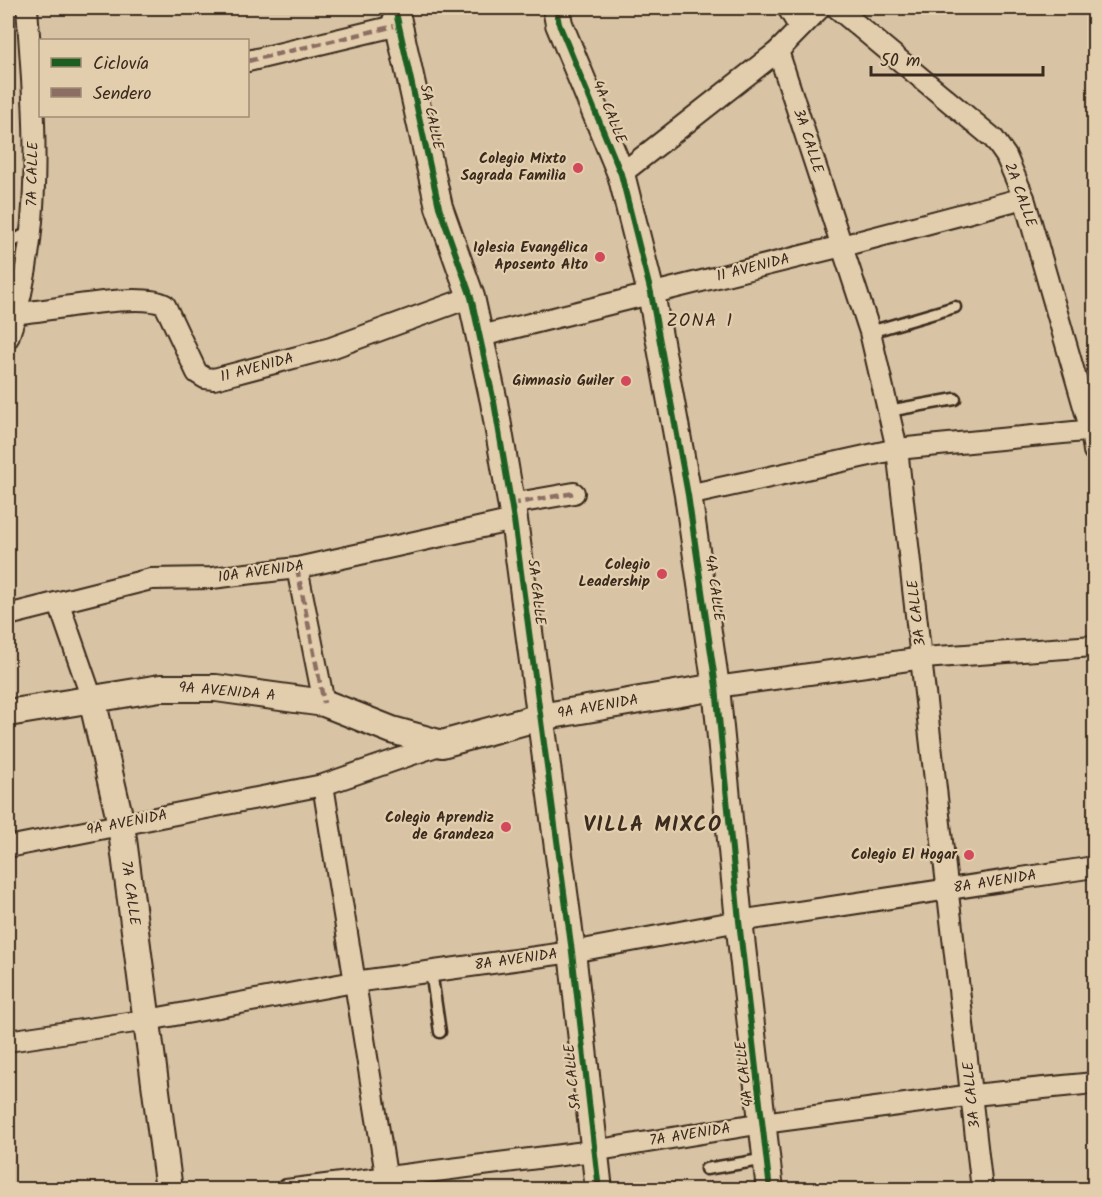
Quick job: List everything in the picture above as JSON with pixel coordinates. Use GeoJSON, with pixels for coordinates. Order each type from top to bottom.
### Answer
{"type":"FeatureCollection","features":[{"type":"Feature","properties":{"kind":"street","name":"7A CALLE"},"geometry":{"type":"LineString","coordinates":[[8,338],[31,230],[34,92],[27,8]]}},
{"type":"Feature","properties":{"kind":"street","name":"4A CALLE"},"geometry":{"type":"LineString","coordinates":[[556,8],[559,24],[621,174],[651,293],[688,495],[716,687],[739,921],[770,1190]]}},
{"type":"Feature","properties":{"kind":"street"},"geometry":{"type":"LineString","coordinates":[[788,8],[800,28]]}},
{"type":"Feature","properties":{"kind":"street"},"geometry":{"type":"LineString","coordinates":[[621,174],[778,51],[820,8]]}},
{"type":"Feature","properties":{"kind":"street","name":"2A CALLE"},"geometry":{"type":"LineString","coordinates":[[837,8],[994,139],[1006,156],[1024,198],[1093,430],[1095,452]]}},
{"type":"Feature","properties":{"kind":"street"},"geometry":{"type":"LineString","coordinates":[[249,61],[397,16]]}},
{"type":"Feature","properties":{"kind":"street","name":"5A CALLE"},"geometry":{"type":"LineString","coordinates":[[397,16],[439,207],[471,297],[481,336],[513,512],[572,952],[598,1190]]}},
{"type":"Feature","properties":{"kind":"street","name":"3A CALLE"},"geometry":{"type":"LineString","coordinates":[[778,51],[870,332],[897,449],[923,658],[946,890],[973,1095],[982,1190]]}},
{"type":"Feature","properties":{"kind":"street","name":"11 AVENIDA"},"geometry":{"type":"LineString","coordinates":[[481,336],[1024,198]]}},
{"type":"Feature","properties":{"kind":"street","name":"11 AVENIDA"},"geometry":{"type":"LineString","coordinates":[[12,314],[135,300],[158,301],[165,305],[197,373],[205,378],[214,379],[331,348],[471,297]]}},
{"type":"Feature","properties":{"kind":"street"},"geometry":{"type":"LineString","coordinates":[[688,495],[897,449],[1093,430]]}},
{"type":"Feature","properties":{"kind":"street","name":"10A AVENIDA"},"geometry":{"type":"LineString","coordinates":[[8,615],[152,579],[212,578],[297,568],[513,512],[574,493]]}},
{"type":"Feature","properties":{"kind":"street"},"geometry":{"type":"LineString","coordinates":[[297,568],[324,703]]}},
{"type":"Feature","properties":{"kind":"street","name":"7A CALLE"},"geometry":{"type":"LineString","coordinates":[[58,604],[92,699],[121,824],[169,1190]]}},
{"type":"Feature","properties":{"kind":"street","name":"9A AVENIDA"},"geometry":{"type":"LineString","coordinates":[[8,847],[323,785],[442,744],[540,717],[716,687],[923,658],[1095,646]]}},
{"type":"Feature","properties":{"kind":"street","name":"9A AVENIDA A"},"geometry":{"type":"LineString","coordinates":[[8,713],[160,688],[257,693],[324,703],[392,730],[442,744]]}},
{"type":"Feature","properties":{"kind":"street"},"geometry":{"type":"LineString","coordinates":[[323,785],[388,1183]]}},
{"type":"Feature","properties":{"kind":"street","name":"8A AVENIDA"},"geometry":{"type":"LineString","coordinates":[[8,1041],[148,1020],[354,982],[572,952],[739,921],[1095,867]]}},
{"type":"Feature","properties":{"kind":"street","name":"7A AVENIDA"},"geometry":{"type":"LineString","coordinates":[[286,1190],[388,1183],[763,1123],[973,1095],[1095,1083]]}},
{"type":"Feature","properties":{"kind":"lane"},"geometry":{"type":"LineString","coordinates":[[8,244],[31,230]]}},
{"type":"Feature","properties":{"kind":"lane"},"geometry":{"type":"LineString","coordinates":[[870,332],[955,307]]}},
{"type":"Feature","properties":{"kind":"lane"},"geometry":{"type":"LineString","coordinates":[[888,411],[955,399]]}},
{"type":"Feature","properties":{"kind":"lane"},"geometry":{"type":"LineString","coordinates":[[430,971],[441,1032]]}},
{"type":"Feature","properties":{"kind":"lane"},"geometry":{"type":"LineString","coordinates":[[706,1169],[767,1159]]}},
{"type":"Feature","properties":{"kind":"marked path"},"geometry":{"type":"LineString","coordinates":[[249,61],[399,25]]}},
{"type":"Feature","properties":{"kind":"marked path"},"geometry":{"type":"LineString","coordinates":[[511,504],[574,493]]}},
{"type":"Feature","properties":{"kind":"marked path"},"geometry":{"type":"LineString","coordinates":[[297,568],[324,703]]}},
{"type":"Feature","properties":{"kind":"cycle path"},"geometry":{"type":"LineString","coordinates":[[395,8],[439,207],[471,297],[494,402],[514,520],[572,952],[599,1190]]}},
{"type":"Feature","properties":{"kind":"cycle path"},"geometry":{"type":"LineString","coordinates":[[556,8],[559,24],[621,174],[651,293],[688,495],[716,687],[739,921],[770,1190]]}},
{"type":"Feature","properties":{"kind":"place","name":"Colegio Mixto Sagrada Familia"},"geometry":{"type":"Point","coordinates":[578,168]}},
{"type":"Feature","properties":{"kind":"place","name":"Iglesia Evangélica Aposento Alto"},"geometry":{"type":"Point","coordinates":[600,257]}},
{"type":"Feature","properties":{"kind":"place","name":"Gimnasio Guiler"},"geometry":{"type":"Point","coordinates":[626,381]}},
{"type":"Feature","properties":{"kind":"place","name":"Colegio Leadership"},"geometry":{"type":"Point","coordinates":[662,574]}},
{"type":"Feature","properties":{"kind":"place","name":"Colegio Aprendiz de Grandeza"},"geometry":{"type":"Point","coordinates":[506,827]}},
{"type":"Feature","properties":{"kind":"place","name":"Colegio El Hogar"},"geometry":{"type":"Point","coordinates":[969,855]}},
{"type":"Feature","properties":{"kind":"district","name":"ZONA 1"},"geometry":{"type":"Point","coordinates":[700,321]}},
{"type":"Feature","properties":{"kind":"district","name":"VILLA MIXCO"},"geometry":{"type":"Point","coordinates":[653,825]}}]}
